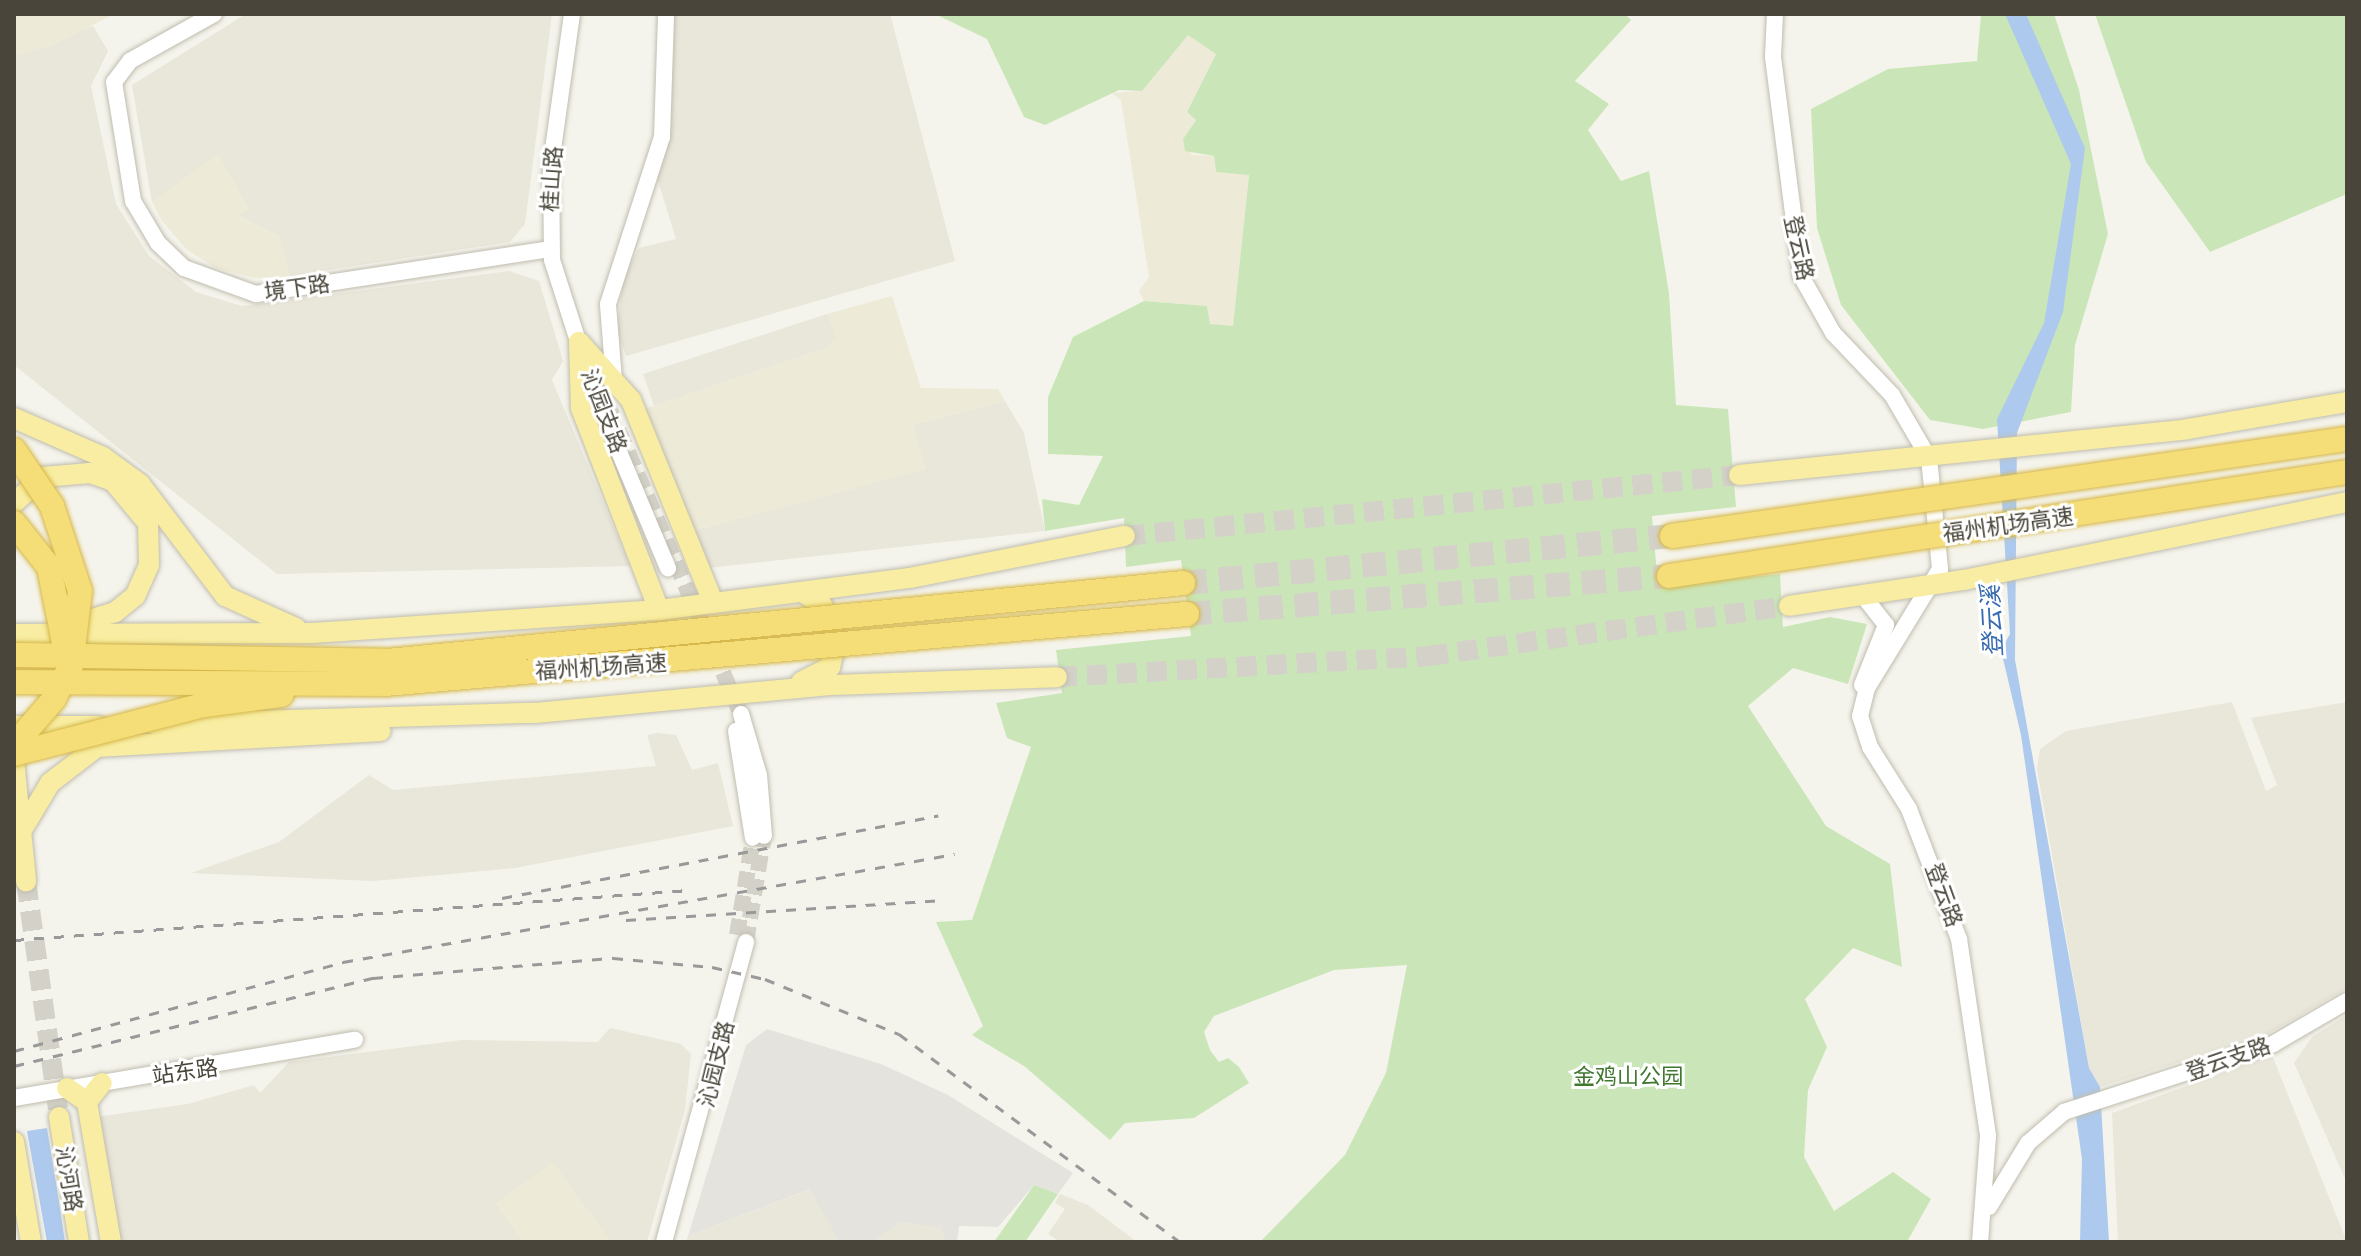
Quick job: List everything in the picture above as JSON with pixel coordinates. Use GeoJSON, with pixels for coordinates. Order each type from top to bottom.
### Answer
{"type":"FeatureCollection","features":[{"type":"Feature","properties":{"kind":"highway","name":"福州机场高速"},"geometry":{"type":"LineString","coordinates":[[1672,536],[2347,439]]}},
{"type":"Feature","properties":{"kind":"highway"},"geometry":{"type":"LineString","coordinates":[[14,450],[52,506],[80,591],[71,665],[47,719],[14,745]]}},
{"type":"Feature","properties":{"kind":"highway","name":"福州机场高速"},"geometry":{"type":"LineString","coordinates":[[1669,576],[2347,472]]}},
{"type":"Feature","properties":{"kind":"highway"},"geometry":{"type":"LineString","coordinates":[[14,523],[49,567],[63,617],[64,650],[47,719]]}},
{"type":"Feature","properties":{"kind":"highway","name":"福州机场高速"},"geometry":{"type":"LineString","coordinates":[[14,655],[388,661],[1183,583]]}},
{"type":"Feature","properties":{"kind":"highway","name":"福州机场高速"},"geometry":{"type":"LineString","coordinates":[[14,682],[359,683],[1187,614]]}},
{"type":"Feature","properties":{"kind":"highway"},"geometry":{"type":"LineString","coordinates":[[14,754],[204,705],[359,683]]}},
{"type":"Feature","properties":{"kind":"main road"},"geometry":{"type":"LineString","coordinates":[[579,342],[631,400],[713,602]]}},
{"type":"Feature","properties":{"kind":"main road"},"geometry":{"type":"LineString","coordinates":[[579,342],[584,418],[659,610]]}},
{"type":"Feature","properties":{"kind":"main road"},"geometry":{"type":"LineString","coordinates":[[1739,475],[1929,458],[2188,429],[2347,402]]}},
{"type":"Feature","properties":{"kind":"main road"},"geometry":{"type":"LineString","coordinates":[[14,418],[103,457],[140,484],[225,596],[311,633]]}},
{"type":"Feature","properties":{"kind":"main road"},"geometry":{"type":"LineString","coordinates":[[14,503],[43,477],[90,473],[133,499],[153,542],[135,596],[115,612],[40,633]]}},
{"type":"Feature","properties":{"kind":"main road"},"geometry":{"type":"LineString","coordinates":[[1789,606],[1964,580],[2347,502]]}},
{"type":"Feature","properties":{"kind":"main road"},"geometry":{"type":"LineString","coordinates":[[14,634],[311,633],[659,610],[803,592],[1125,536]]}},
{"type":"Feature","properties":{"kind":"main road"},"geometry":{"type":"LineString","coordinates":[[778,689],[819,677],[835,655],[828,615],[803,592]]}},
{"type":"Feature","properties":{"kind":"main road"},"geometry":{"type":"LineString","coordinates":[[22,830],[63,769],[120,741],[436,727],[535,713],[778,689],[1057,677]]}},
{"type":"Feature","properties":{"kind":"main road"},"geometry":{"type":"LineString","coordinates":[[14,726],[47,719],[535,713]]}},
{"type":"Feature","properties":{"kind":"main road"},"geometry":{"type":"LineString","coordinates":[[14,760],[26,881]]}},
{"type":"Feature","properties":{"kind":"main road"},"geometry":{"type":"LineString","coordinates":[[87,1102],[102,1083]]}},
{"type":"Feature","properties":{"kind":"main road"},"geometry":{"type":"LineString","coordinates":[[67,1088],[87,1102],[111,1242]]}},
{"type":"Feature","properties":{"kind":"main road","name":"沁河路"},"geometry":{"type":"LineString","coordinates":[[59,1117],[79,1242]]}},
{"type":"Feature","properties":{"kind":"main road"},"geometry":{"type":"LineString","coordinates":[[14,1142],[31,1242]]}},
{"type":"Feature","properties":{"kind":"street","name":"境下路"},"geometry":{"type":"LineString","coordinates":[[214,14],[130,61],[114,82],[133,201],[158,243],[184,268],[256,294],[550,249]]}},
{"type":"Feature","properties":{"kind":"street","name":"桂山路"},"geometry":{"type":"LineString","coordinates":[[572,14],[551,163],[550,249],[579,342]]}},
{"type":"Feature","properties":{"kind":"street"},"geometry":{"type":"LineString","coordinates":[[614,381],[608,304],[662,137],[666,14]]}},
{"type":"Feature","properties":{"kind":"street","name":"登云路"},"geometry":{"type":"LineString","coordinates":[[1775,14],[1773,57],[1801,276],[1833,333],[1892,395],[1929,458],[1942,559],[1934,585],[1860,707],[1866,739],[1909,809],[1959,939],[1987,1120],[1987,1212],[1980,1242]]}},
{"type":"Feature","properties":{"kind":"street","name":"沁园支路"},"geometry":{"type":"LineString","coordinates":[[579,342],[668,568]]}},
{"type":"Feature","properties":{"kind":"street","name":"登云路"},"geometry":{"type":"LineString","coordinates":[[1861,689],[1934,585]]}},
{"type":"Feature","properties":{"kind":"street"},"geometry":{"type":"LineString","coordinates":[[1860,707],[1861,689],[1886,625],[1863,596]]}},
{"type":"Feature","properties":{"kind":"street"},"geometry":{"type":"LineString","coordinates":[[736,716],[758,837]]}},
{"type":"Feature","properties":{"kind":"street","name":"沁园支路"},"geometry":{"type":"LineString","coordinates":[[664,1242],[682,1185],[741,942]]}},
{"type":"Feature","properties":{"kind":"street","name":"登云支路"},"geometry":{"type":"LineString","coordinates":[[1987,1212],[2028,1143],[2074,1108],[2273,1044],[2347,1001]]}},
{"type":"Feature","properties":{"kind":"street","name":"站东路"},"geometry":{"type":"LineString","coordinates":[[14,1098],[355,1040]]}},
{"type":"Feature","properties":{"kind":"shaded area"},"geometry":{"type":"Polygon","coordinates":[[[14,14],[114,14],[52,46],[14,55],[14,14]]]}},
{"type":"Feature","properties":{"kind":"shaded area"},"geometry":{"type":"Polygon","coordinates":[[[246,14],[552,14],[525,224],[510,242],[290,276],[279,236],[237,215],[249,209],[218,155],[152,202],[132,85],[246,14]]]}},
{"type":"Feature","properties":{"kind":"shaded area"},"geometry":{"type":"Polygon","coordinates":[[[671,14],[890,14],[955,261],[626,356],[617,331],[623,279],[639,248],[676,239],[657,178],[670,134],[671,14]]]}},
{"type":"Feature","properties":{"kind":"shaded area"},"geometry":{"type":"Polygon","coordinates":[[[93,26],[108,51],[91,86],[116,204],[149,256],[196,292],[242,306],[509,271],[539,281],[563,361],[552,380],[630,566],[277,574],[14,365],[14,55],[93,26]]]}},
{"type":"Feature","properties":{"kind":"shaded area"},"geometry":{"type":"Polygon","coordinates":[[[1187,34],[1216,54],[1187,112],[1196,119],[1183,139],[1192,155],[1214,156],[1216,172],[1249,174],[1233,327],[1210,324],[1207,306],[1144,301],[1139,291],[1149,277],[1121,100],[1111,93],[1142,91],[1187,34]]]}},
{"type":"Feature","properties":{"kind":"shaded area"},"geometry":{"type":"Polygon","coordinates":[[[218,154],[250,209],[238,216],[279,236],[290,276],[255,278],[216,268],[187,250],[162,221],[152,202],[218,154]]]}},
{"type":"Feature","properties":{"kind":"shaded area"},"geometry":{"type":"Polygon","coordinates":[[[892,296],[921,388],[998,389],[1005,401],[913,425],[926,469],[692,531],[645,409],[827,348],[835,337],[827,314],[892,296]]]}},
{"type":"Feature","properties":{"kind":"shaded area"},"geometry":{"type":"Polygon","coordinates":[[[827,314],[836,337],[827,348],[654,406],[643,374],[827,314]]]}},
{"type":"Feature","properties":{"kind":"shaded area"},"geometry":{"type":"Polygon","coordinates":[[[1005,401],[1024,433],[1045,531],[707,568],[692,531],[925,469],[913,425],[1005,401]]]}},
{"type":"Feature","properties":{"kind":"shaded area"},"geometry":{"type":"Polygon","coordinates":[[[2232,702],[2266,791],[2277,785],[2251,718],[2347,702],[2347,988],[2266,1035],[2100,1087],[2089,1068],[2037,769],[2040,749],[2066,731],[2232,702]]]}},
{"type":"Feature","properties":{"kind":"shaded area"},"geometry":{"type":"Polygon","coordinates":[[[647,735],[676,735],[692,770],[718,763],[733,826],[515,868],[374,881],[191,873],[279,842],[369,775],[393,790],[656,766],[647,735]]]}},
{"type":"Feature","properties":{"kind":"shaded area"},"geometry":{"type":"Polygon","coordinates":[[[2347,1015],[2347,1183],[2294,1063],[2312,1037],[2347,1015]]]}},
{"type":"Feature","properties":{"kind":"shaded area"},"geometry":{"type":"Polygon","coordinates":[[[610,1028],[681,1044],[691,1054],[685,1110],[647,1242],[611,1242],[553,1163],[496,1204],[524,1242],[116,1242],[96,1117],[188,1104],[254,1085],[260,1093],[289,1062],[462,1040],[598,1042],[610,1028]]]}},
{"type":"Feature","properties":{"kind":"shaded area"},"geometry":{"type":"Polygon","coordinates":[[[767,1029],[881,1064],[948,1095],[1073,1173],[1058,1194],[1034,1185],[998,1227],[959,1226],[957,1242],[946,1242],[941,1228],[900,1222],[872,1242],[839,1242],[810,1189],[688,1236],[746,1045],[767,1029]]]}},
{"type":"Feature","properties":{"kind":"shaded area"},"geometry":{"type":"Polygon","coordinates":[[[2272,1055],[2347,1242],[2118,1242],[2112,1113],[2272,1055]]]}},
{"type":"Feature","properties":{"kind":"shaded area"},"geometry":{"type":"Polygon","coordinates":[[[553,1162],[611,1242],[524,1242],[496,1204],[553,1162]]]}},
{"type":"Feature","properties":{"kind":"shaded area"},"geometry":{"type":"Polygon","coordinates":[[[811,1189],[839,1242],[686,1242],[688,1236],[811,1189]]]}},
{"type":"Feature","properties":{"kind":"shaded area"},"geometry":{"type":"Polygon","coordinates":[[[1060,1194],[1088,1205],[1137,1242],[1060,1242],[1048,1234],[1065,1209],[1055,1203],[1060,1194]]]}},
{"type":"Feature","properties":{"kind":"shaded area"},"geometry":{"type":"Polygon","coordinates":[[[900,1222],[942,1228],[946,1242],[872,1242],[900,1222]]]}},
{"type":"Feature","properties":{"kind":"green space","name":"金鸡山公园"},"geometry":{"type":"Polygon","coordinates":[[[935,14],[1625,14],[1631,20],[1575,81],[1609,104],[1588,130],[1621,181],[1649,171],[1669,293],[1676,405],[1728,409],[1736,507],[1652,516],[1658,586],[1780,574],[1783,627],[1830,617],[1867,624],[1848,684],[1793,668],[1748,706],[1826,826],[1890,864],[1902,967],[1853,948],[1805,999],[1827,1047],[1808,1090],[1804,1157],[1834,1211],[1893,1172],[1931,1199],[1907,1242],[1260,1242],[1345,1155],[1386,1073],[1407,965],[1334,970],[1214,1016],[1204,1032],[1210,1050],[1219,1062],[1228,1058],[1239,1067],[1249,1083],[1194,1118],[1125,1123],[1110,1140],[1024,1066],[972,1035],[983,1026],[936,922],[972,920],[1031,747],[1007,738],[996,703],[1062,693],[1056,650],[1191,636],[1181,560],[1126,567],[1124,518],[1045,531],[1042,499],[1079,505],[1103,456],[1048,454],[1048,397],[1073,337],[1144,301],[1207,306],[1210,324],[1233,326],[1249,175],[1216,172],[1214,156],[1185,151],[1183,139],[1196,120],[1187,112],[1216,54],[1188,35],[1142,91],[1119,90],[1045,125],[1024,117],[987,39],[935,14]]]}},
{"type":"Feature","properties":{"kind":"green space"},"geometry":{"type":"Polygon","coordinates":[[[1981,14],[2054,14],[2079,90],[2108,234],[2075,345],[2071,412],[1983,429],[1930,420],[1841,305],[1817,228],[1811,109],[1888,69],[1977,61],[1981,14]]]}},
{"type":"Feature","properties":{"kind":"green space"},"geometry":{"type":"Polygon","coordinates":[[[2095,14],[2347,14],[2347,194],[2210,252],[2146,162],[2095,14]]]}},
{"type":"Feature","properties":{"kind":"green space"},"geometry":{"type":"Polygon","coordinates":[[[1034,1185],[1058,1194],[1025,1242],[994,1242],[1034,1185]]]}},
{"type":"Feature","properties":{"kind":"water"},"geometry":{"type":"Polygon","coordinates":[[[2005,14],[2026,14],[2085,148],[2063,312],[2017,433],[2015,660],[2089,1068],[2100,1087],[2109,1242],[2080,1242],[2082,1159],[2021,735],[2001,650],[2010,634],[1997,419],[2044,323],[2071,164],[2005,14]]]}},
{"type":"Feature","properties":{"kind":"water"},"geometry":{"type":"Polygon","coordinates":[[[47,1128],[65,1242],[47,1242],[27,1131],[47,1128]]]}},
{"type":"Feature","properties":{"kind":"tunnel"},"geometry":{"type":"LineString","coordinates":[[590,364],[741,714]]}},
{"type":"Feature","properties":{"kind":"tunnel"},"geometry":{"type":"LineString","coordinates":[[1125,536],[1739,475]]}},
{"type":"Feature","properties":{"kind":"tunnel"},"geometry":{"type":"LineString","coordinates":[[1183,583],[1672,536]]}},
{"type":"Feature","properties":{"kind":"tunnel"},"geometry":{"type":"LineString","coordinates":[[1187,614],[1669,576]]}},
{"type":"Feature","properties":{"kind":"tunnel"},"geometry":{"type":"LineString","coordinates":[[1057,677],[1428,656],[1789,606]]}},
{"type":"Feature","properties":{"kind":"tunnel"},"geometry":{"type":"LineString","coordinates":[[746,942],[764,836]]}},
{"type":"Feature","properties":{"kind":"tunnel"},"geometry":{"type":"LineString","coordinates":[[737,935],[753,838]]}},
{"type":"Feature","properties":{"kind":"tunnel"},"geometry":{"type":"LineString","coordinates":[[26,881],[59,1117]]}},
{"type":"Feature","properties":{"kind":"railway"},"geometry":{"type":"LineString","coordinates":[[502,898],[938,816]]}},
{"type":"Feature","properties":{"kind":"railway"},"geometry":{"type":"LineString","coordinates":[[14,1051],[343,962],[955,854]]}},
{"type":"Feature","properties":{"kind":"railway"},"geometry":{"type":"LineString","coordinates":[[14,940],[688,890]]}},
{"type":"Feature","properties":{"kind":"railway"},"geometry":{"type":"LineString","coordinates":[[626,920],[944,900]]}},
{"type":"Feature","properties":{"kind":"railway"},"geometry":{"type":"LineString","coordinates":[[14,1066],[373,978],[613,958],[712,967],[765,979],[899,1034],[1180,1242]]}},
{"type":"Feature","properties":{"kind":"water label","name":"登云溪"},"geometry":{"type":"Point","coordinates":[1993,621]}}]}
